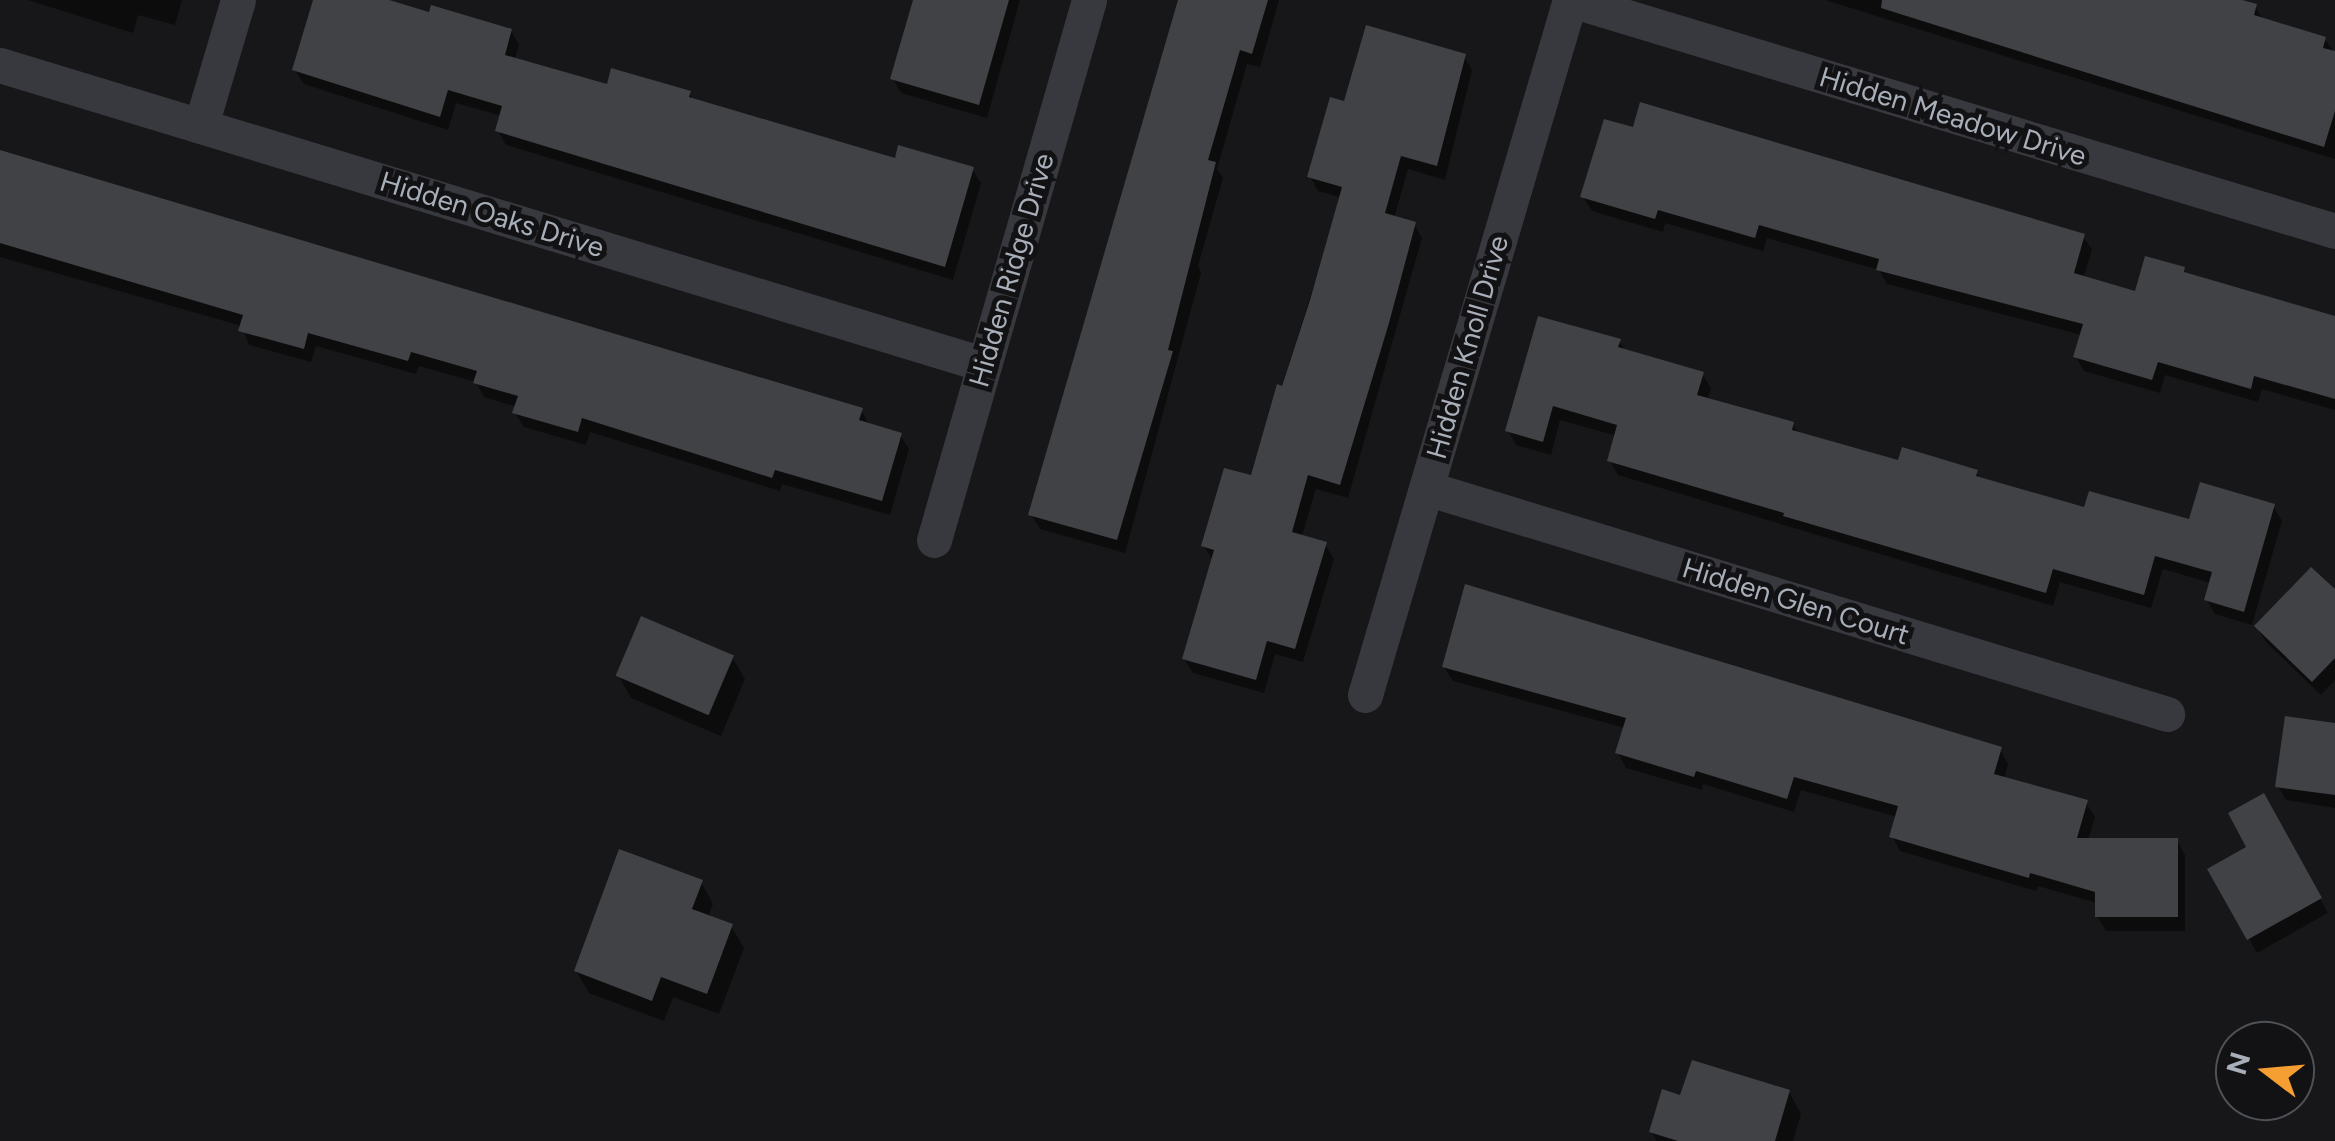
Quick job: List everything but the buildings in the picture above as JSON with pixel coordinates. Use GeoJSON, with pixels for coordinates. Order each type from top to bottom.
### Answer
{"type":"FeatureCollection","features":[{"type":"Feature","properties":{"kind":"street"},"geometry":{"type":"LineString","coordinates":[[201,125],[238,0]]}},
{"type":"Feature","properties":{"kind":"street","name":"Hidden Ridge Drive"},"geometry":{"type":"LineString","coordinates":[[934,540],[1089,0]]}},
{"type":"Feature","properties":{"kind":"street","name":"Hidden Meadow Drive"},"geometry":{"type":"LineString","coordinates":[[1570,0],[2335,231]]}},
{"type":"Feature","properties":{"kind":"street","name":"Hidden Knoll Drive"},"geometry":{"type":"LineString","coordinates":[[1365,695],[1570,0]]}},
{"type":"Feature","properties":{"kind":"street","name":"Hidden Oaks Drive"},"geometry":{"type":"LineString","coordinates":[[0,65],[984,364]]}},
{"type":"Feature","properties":{"kind":"street","name":"Hidden Glen Court"},"geometry":{"type":"LineString","coordinates":[[1426,488],[2167,714]]}}]}
